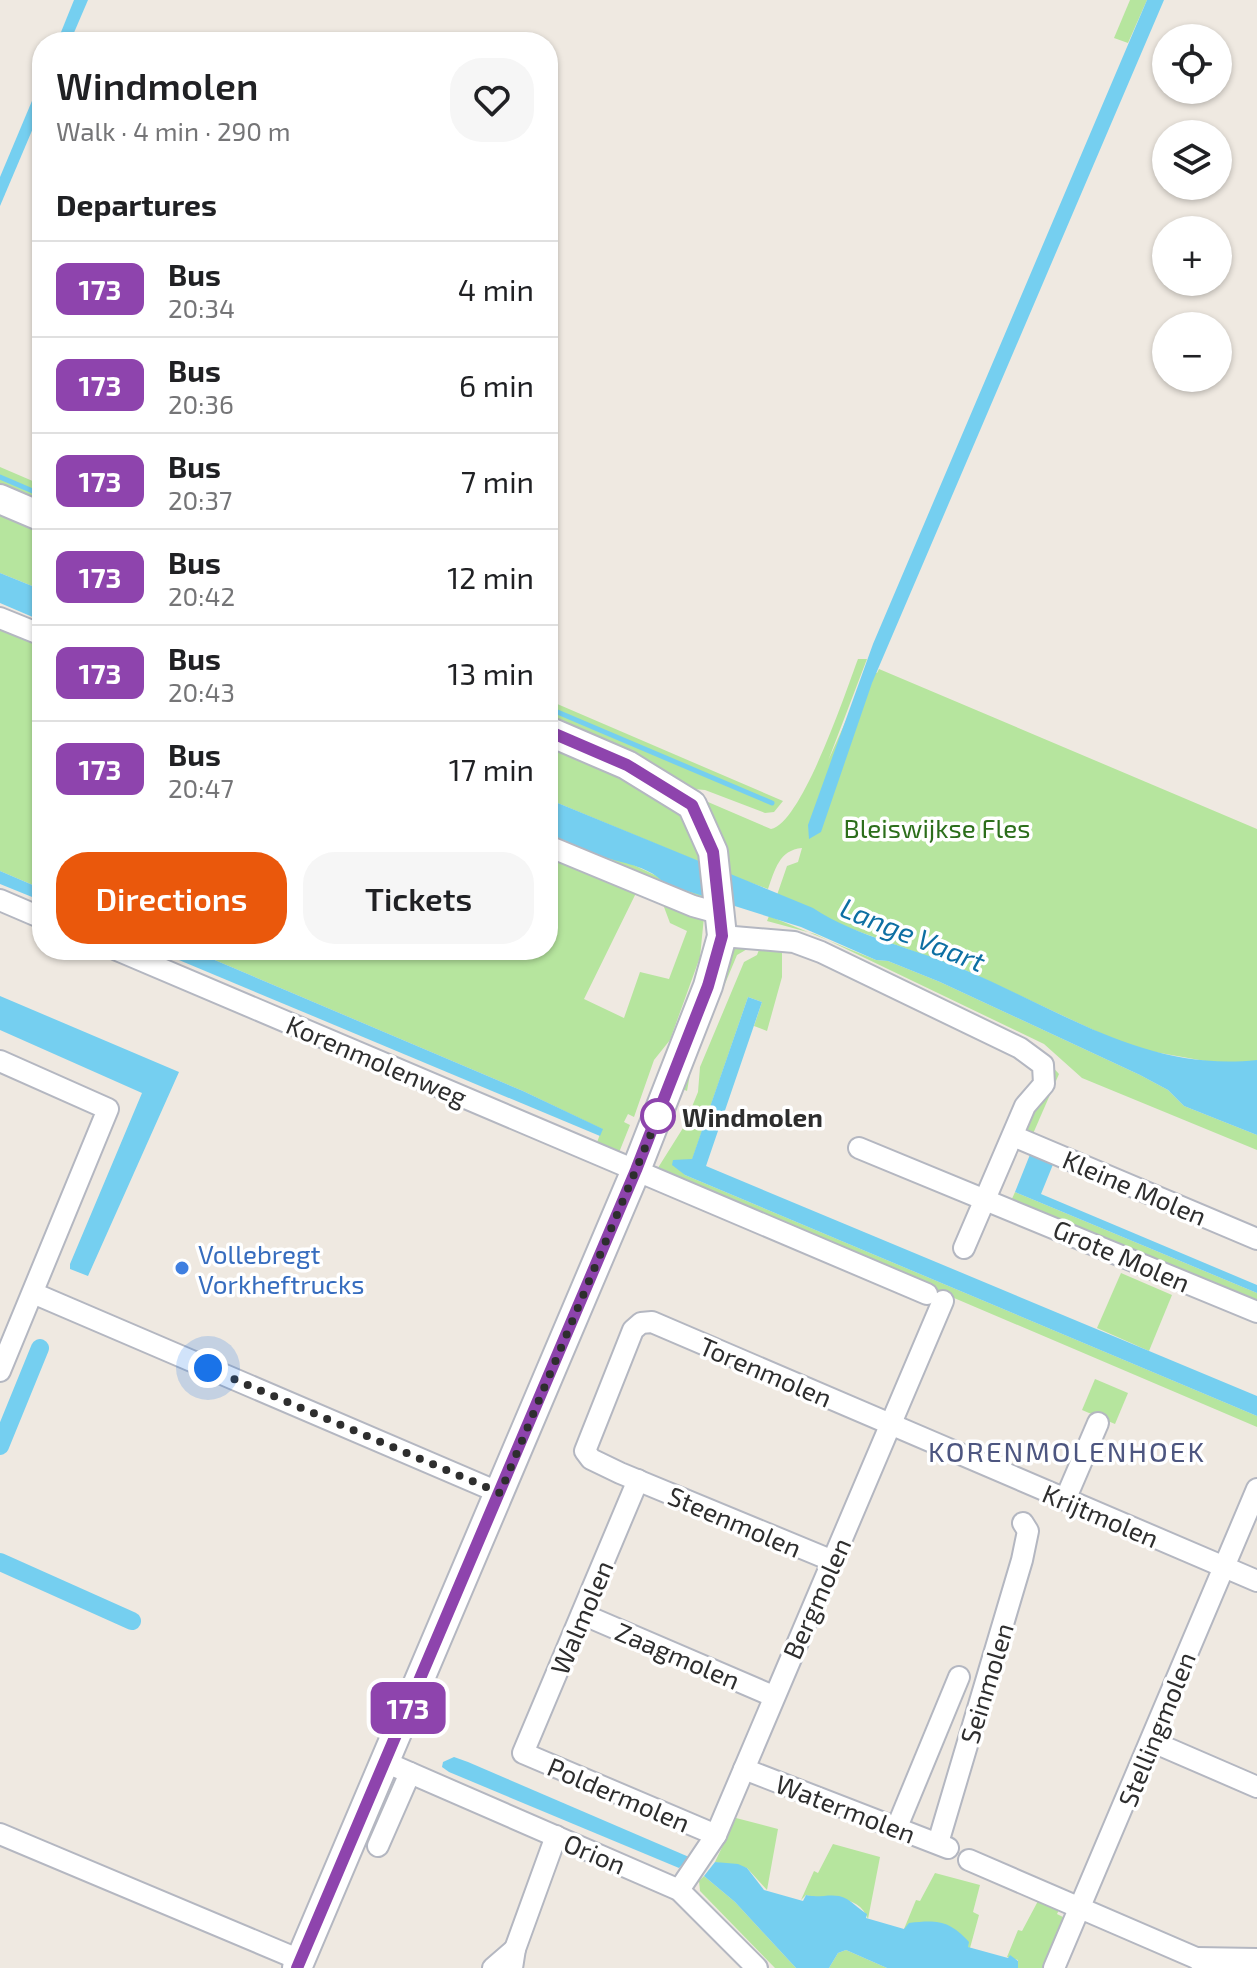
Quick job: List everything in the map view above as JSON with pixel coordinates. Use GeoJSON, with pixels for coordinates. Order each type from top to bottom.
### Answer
{"type":"FeatureCollection","features":[{"type":"Feature","properties":{"kind":"street"},"geometry":{"type":"LineString","coordinates":[[0,499],[32,513]]}},
{"type":"Feature","properties":{"kind":"street"},"geometry":{"type":"LineString","coordinates":[[0,618],[32,631]]}},
{"type":"Feature","properties":{"kind":"street"},"geometry":{"type":"LineString","coordinates":[[0,1834],[298,1964],[397,1768],[500,1493],[636,1170],[708,986],[722,925],[713,852],[692,805],[627,765],[558,735]]}},
{"type":"Feature","properties":{"kind":"street"},"geometry":{"type":"LineString","coordinates":[[558,850],[693,906],[722,925],[794,942],[821,952],[1038,1059],[1043,1065],[1045,1080],[1025,1106],[964,1248]]}},
{"type":"Feature","properties":{"kind":"street"},"geometry":{"type":"LineString","coordinates":[[0,900],[32,914]]}},
{"type":"Feature","properties":{"kind":"street","name":"Korenmolenweg"},"geometry":{"type":"LineString","coordinates":[[141,960],[636,1170]]}},
{"type":"Feature","properties":{"kind":"street"},"geometry":{"type":"LineString","coordinates":[[0,1061],[108,1109],[0,1371]]}},
{"type":"Feature","properties":{"kind":"street","name":"Kleine Molen"},"geometry":{"type":"LineString","coordinates":[[1013,1136],[1257,1239]]}},
{"type":"Feature","properties":{"kind":"street","name":"Grote Molen"},"geometry":{"type":"LineString","coordinates":[[859,1148],[1257,1312]]}},
{"type":"Feature","properties":{"kind":"street","name":"Bergmolen"},"geometry":{"type":"LineString","coordinates":[[636,1170],[935,1297],[891,1424],[833,1561],[712,1842],[685,1882]]}},
{"type":"Feature","properties":{"kind":"street"},"geometry":{"type":"LineString","coordinates":[[33,1293],[500,1493]]}},
{"type":"Feature","properties":{"kind":"street","name":"Torenmolen"},"geometry":{"type":"LineString","coordinates":[[641,1323],[652,1322],[891,1424]]}},
{"type":"Feature","properties":{"kind":"street","name":"Steenmolen"},"geometry":{"type":"LineString","coordinates":[[641,1323],[633,1330],[585,1451],[591,1459],[833,1561]]}},
{"type":"Feature","properties":{"kind":"street"},"geometry":{"type":"LineString","coordinates":[[1065,1500],[1098,1423]]}},
{"type":"Feature","properties":{"kind":"street","name":"Krijtmolen"},"geometry":{"type":"LineString","coordinates":[[891,1424],[1257,1581]]}},
{"type":"Feature","properties":{"kind":"street","name":"Walmolen"},"geometry":{"type":"LineString","coordinates":[[523,1753],[638,1480]]}},
{"type":"Feature","properties":{"kind":"street","name":"Stellingmolen"},"geometry":{"type":"LineString","coordinates":[[1054,1968],[1153,1742],[1257,1489]]}},
{"type":"Feature","properties":{"kind":"street","name":"Seinmolen"},"geometry":{"type":"LineString","coordinates":[[943,1846],[1022,1560],[1028,1531],[1023,1523]]}},
{"type":"Feature","properties":{"kind":"street","name":"Zaagmolen"},"geometry":{"type":"LineString","coordinates":[[582,1614],[773,1696]]}},
{"type":"Feature","properties":{"kind":"street","name":"Seinmolen"},"geometry":{"type":"LineString","coordinates":[[897,1827],[959,1677]]}},
{"type":"Feature","properties":{"kind":"street"},"geometry":{"type":"LineString","coordinates":[[1153,1742],[1257,1787]]}},
{"type":"Feature","properties":{"kind":"street","name":"Poldermolen"},"geometry":{"type":"LineString","coordinates":[[523,1753],[712,1842]]}},
{"type":"Feature","properties":{"kind":"street"},"geometry":{"type":"LineString","coordinates":[[378,1846],[397,1768]]}},
{"type":"Feature","properties":{"kind":"street","name":"Orion"},"geometry":{"type":"LineString","coordinates":[[397,1768],[556,1836],[685,1882],[757,1968]]}},
{"type":"Feature","properties":{"kind":"street","name":"Watermolen"},"geometry":{"type":"LineString","coordinates":[[744,1769],[943,1846]]}},
{"type":"Feature","properties":{"kind":"street"},"geometry":{"type":"LineString","coordinates":[[493,1968],[513,1958],[556,1836]]}},
{"type":"Feature","properties":{"kind":"street"},"geometry":{"type":"LineString","coordinates":[[969,1860],[1202,1963],[1257,1959]]}},
{"type":"Feature","properties":{"kind":"green space"},"geometry":{"type":"Polygon","coordinates":[[[1130,0],[1147,0],[1128,43],[1114,38],[1130,0]]]}},
{"type":"Feature","properties":{"kind":"green space"},"geometry":{"type":"Polygon","coordinates":[[[0,467],[32,481],[32,503],[0,490],[0,467]]]}},
{"type":"Feature","properties":{"kind":"green space"},"geometry":{"type":"Polygon","coordinates":[[[0,507],[32,521],[32,586],[0,573],[0,507]]]}},
{"type":"Feature","properties":{"kind":"green space"},"geometry":{"type":"Polygon","coordinates":[[[0,623],[32,636],[32,885],[0,871],[0,623]]]}},
{"type":"Feature","properties":{"kind":"green space","name":"Bleiswijkse Fles"},"geometry":{"type":"Polygon","coordinates":[[[858,659],[867,659],[828,761],[869,669],[877,673],[879,669],[1257,829],[1257,1078],[1222,1064],[1132,1048],[965,970],[838,924],[777,895],[787,866],[798,862],[802,848],[783,857],[768,889],[729,875],[701,799],[771,829],[783,821],[796,804],[822,754],[858,659]]]}},
{"type":"Feature","properties":{"kind":"green space"},"geometry":{"type":"Polygon","coordinates":[[[558,704],[783,801],[774,812],[765,813],[705,790],[683,788],[558,727],[558,704]]]}},
{"type":"Feature","properties":{"kind":"green space"},"geometry":{"type":"Polygon","coordinates":[[[558,744],[600,762],[678,808],[707,860],[697,861],[558,803],[558,744]]]}},
{"type":"Feature","properties":{"kind":"green space"},"geometry":{"type":"Polygon","coordinates":[[[558,837],[608,858],[625,861],[659,877],[665,884],[705,896],[705,907],[558,846],[558,837]]]}},
{"type":"Feature","properties":{"kind":"green space"},"geometry":{"type":"Polygon","coordinates":[[[558,855],[638,889],[584,999],[624,1018],[640,972],[669,979],[687,931],[670,923],[661,899],[704,917],[700,957],[670,1040],[654,1060],[634,1117],[628,1114],[624,1122],[630,1125],[618,1155],[596,1145],[602,1129],[523,1091],[215,960],[558,960],[558,855]]]}},
{"type":"Feature","properties":{"kind":"green space"},"geometry":{"type":"Polygon","coordinates":[[[769,916],[808,932],[767,921],[769,916]]]}},
{"type":"Feature","properties":{"kind":"green space"},"geometry":{"type":"Polygon","coordinates":[[[828,940],[940,982],[1140,1075],[1168,1090],[1184,1106],[1257,1135],[1257,1150],[1082,1078],[1044,1044],[828,940]]]}},
{"type":"Feature","properties":{"kind":"green space"},"geometry":{"type":"Polygon","coordinates":[[[732,946],[749,948],[737,955],[692,1063],[687,1091],[678,1087],[732,946]]]}},
{"type":"Feature","properties":{"kind":"green space"},"geometry":{"type":"Polygon","coordinates":[[[760,947],[782,949],[782,977],[767,1031],[754,1026],[762,1002],[748,997],[692,1160],[673,1161],[685,1175],[1257,1416],[1257,1427],[656,1171],[683,1128],[688,1129],[691,1121],[687,1119],[698,1092],[700,1067],[744,962],[757,955],[760,947]]]}},
{"type":"Feature","properties":{"kind":"green space"},"geometry":{"type":"Polygon","coordinates":[[[1048,1062],[1059,1074],[1032,1136],[1021,1131],[1048,1062]]]}},
{"type":"Feature","properties":{"kind":"green space"},"geometry":{"type":"Polygon","coordinates":[[[1015,1192],[1257,1293],[1257,1305],[1011,1201],[1015,1192]]]}},
{"type":"Feature","properties":{"kind":"green space"},"geometry":{"type":"Polygon","coordinates":[[[1121,1273],[1172,1295],[1149,1351],[1097,1328],[1121,1273]]]}},
{"type":"Feature","properties":{"kind":"green space"},"geometry":{"type":"Polygon","coordinates":[[[1095,1379],[1128,1393],[1115,1424],[1082,1410],[1095,1379]]]}},
{"type":"Feature","properties":{"kind":"green space"},"geometry":{"type":"Polygon","coordinates":[[[736,1818],[778,1829],[767,1890],[747,1868],[715,1862],[736,1818]]]}},
{"type":"Feature","properties":{"kind":"green space"},"geometry":{"type":"Polygon","coordinates":[[[833,1844],[880,1857],[868,1919],[863,1910],[850,1901],[806,1895],[801,1900],[814,1871],[818,1873],[833,1844]]]}},
{"type":"Feature","properties":{"kind":"green space"},"geometry":{"type":"Polygon","coordinates":[[[935,1873],[980,1885],[973,1912],[979,1915],[970,1948],[904,1929],[916,1900],[920,1901],[935,1873]]]}},
{"type":"Feature","properties":{"kind":"green space"},"geometry":{"type":"Polygon","coordinates":[[[704,1876],[735,1902],[796,1968],[775,1968],[700,1891],[699,1881],[704,1876]]]}},
{"type":"Feature","properties":{"kind":"green space"},"geometry":{"type":"Polygon","coordinates":[[[1038,1901],[1059,1910],[1057,1914],[1065,1918],[1043,1968],[1018,1968],[1018,1960],[1007,1957],[1018,1930],[1022,1931],[1038,1901]]]}},
{"type":"Feature","properties":{"kind":"green space"},"geometry":{"type":"Polygon","coordinates":[[[846,1950],[887,1968],[829,1968],[838,1953],[846,1950]]]}},
{"type":"Feature","properties":{"kind":"water"},"geometry":{"type":"Polygon","coordinates":[[[74,0],[88,0],[74,32],[61,32],[74,0]]]}},
{"type":"Feature","properties":{"kind":"water"},"geometry":{"type":"Polygon","coordinates":[[[1147,0],[1164,0],[872,683],[821,832],[809,839],[808,825],[873,644],[1147,0]]]}},
{"type":"Feature","properties":{"kind":"water"},"geometry":{"type":"Polygon","coordinates":[[[32,101],[32,131],[0,206],[0,177],[32,101]]]}},
{"type":"Feature","properties":{"kind":"water"},"geometry":{"type":"Polygon","coordinates":[[[0,573],[32,586],[32,617],[0,603],[0,573]]]}},
{"type":"Feature","properties":{"kind":"water"},"geometry":{"type":"Polygon","coordinates":[[[558,803],[813,908],[849,927],[965,970],[1106,1035],[1178,1057],[1217,1061],[1257,1060],[1257,1135],[1184,1106],[1168,1090],[1140,1075],[940,982],[888,961],[876,960],[801,927],[665,884],[645,870],[600,856],[558,837],[558,803]]]}},
{"type":"Feature","properties":{"kind":"water"},"geometry":{"type":"Polygon","coordinates":[[[0,871],[32,885],[32,897],[0,884],[0,871]]]}},
{"type":"Feature","properties":{"kind":"water"},"geometry":{"type":"Polygon","coordinates":[[[179,960],[215,960],[523,1091],[603,1129],[600,1136],[179,960]]]}},
{"type":"Feature","properties":{"kind":"water"},"geometry":{"type":"Polygon","coordinates":[[[0,996],[179,1072],[88,1276],[70,1269],[70,1264],[142,1093],[0,1030],[0,996]]]}},
{"type":"Feature","properties":{"kind":"water"},"geometry":{"type":"Polygon","coordinates":[[[748,997],[762,1002],[706,1166],[1257,1396],[1257,1416],[685,1175],[672,1165],[673,1160],[692,1159],[748,997]]]}},
{"type":"Feature","properties":{"kind":"water"},"geometry":{"type":"Polygon","coordinates":[[[1031,1152],[1054,1162],[1041,1194],[1257,1285],[1257,1293],[1015,1192],[1031,1152]]]}},
{"type":"Feature","properties":{"kind":"water"},"geometry":{"type":"Polygon","coordinates":[[[454,1757],[689,1857],[679,1868],[449,1772],[442,1767],[443,1762],[454,1757]]]}},
{"type":"Feature","properties":{"kind":"water"},"geometry":{"type":"Polygon","coordinates":[[[715,1862],[747,1868],[764,1890],[803,1901],[806,1895],[839,1896],[867,1914],[866,1918],[904,1929],[909,1923],[942,1923],[962,1935],[969,1942],[968,1947],[1008,1958],[1010,1955],[1018,1961],[1018,1968],[887,1968],[846,1950],[838,1953],[829,1968],[796,1968],[735,1902],[704,1876],[715,1862]]]}},
{"type":"Feature","properties":{"kind":"waterway"},"geometry":{"type":"LineString","coordinates":[[0,477],[32,491]]}},
{"type":"Feature","properties":{"kind":"waterway"},"geometry":{"type":"LineString","coordinates":[[558,712],[772,803]]}},
{"type":"Feature","properties":{"kind":"waterway"},"geometry":{"type":"LineString","coordinates":[[0,1446],[40,1348]]}},
{"type":"Feature","properties":{"kind":"waterway"},"geometry":{"type":"LineString","coordinates":[[0,1562],[132,1621]]}},
{"type":"Feature","properties":{"kind":"bus line","name":"173"},"geometry":{"type":"LineString","coordinates":[[297,1968],[661,1110],[708,986],[722,936],[719,884],[713,852],[702,821],[692,805],[627,765],[558,735]]}},
{"type":"Feature","properties":{"kind":"place","name":"Windmolen"},"geometry":{"type":"Point","coordinates":[658,1116]}},
{"type":"Feature","properties":{"kind":"place","name":"Vollebregt Vorkheftrucks"},"geometry":{"type":"Point","coordinates":[182,1268]}},
{"type":"Feature","properties":{"kind":"district","name":"KORENMOLENHOEK"},"geometry":{"type":"Point","coordinates":[1067,1451]}},
{"type":"Feature","properties":{"kind":"route"},"geometry":{"type":"LineString","coordinates":[[208,1368],[500,1493],[661,1110],[658,1116]]}},
{"type":"Feature","properties":{"kind":"water label","name":"Lange Vaart"},"geometry":{"type":"Point","coordinates":[913,934]}}]}
